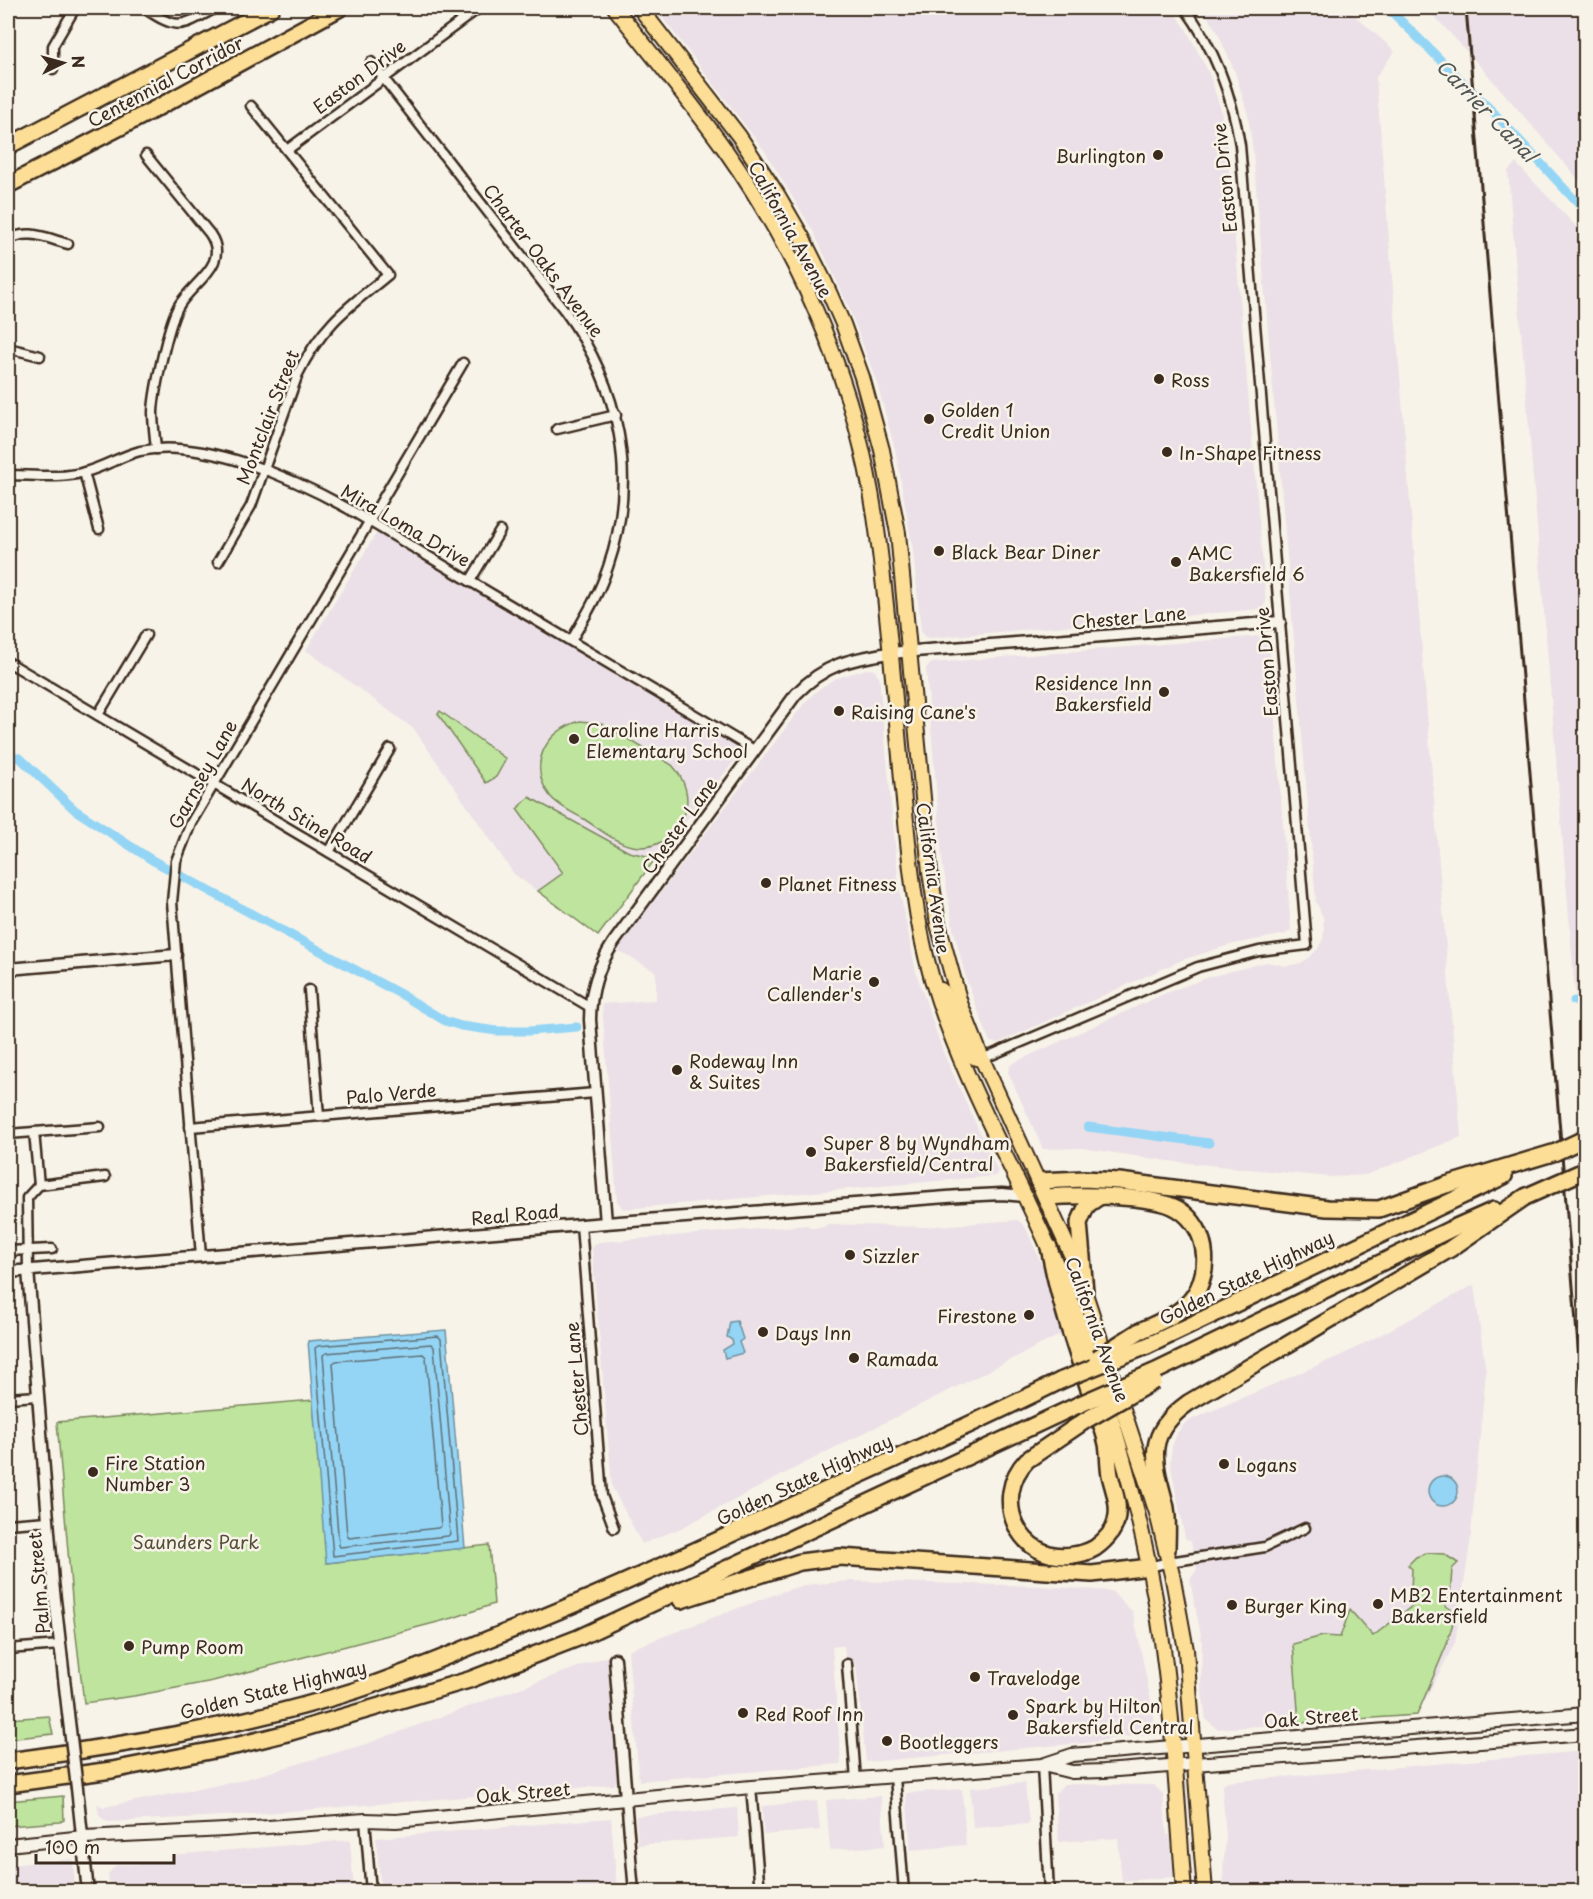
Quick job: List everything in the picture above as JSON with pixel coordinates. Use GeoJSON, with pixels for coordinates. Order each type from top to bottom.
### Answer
{"type":"FeatureCollection","features":[{"type":"Feature","properties":{"kind":"highway","name":"Centennial Corridor"},"geometry":{"type":"LineString","coordinates":[[8,146],[271,8]]}},
{"type":"Feature","properties":{"kind":"highway","name":"Centennial Corridor"},"geometry":{"type":"LineString","coordinates":[[8,185],[165,104],[340,8]]}},
{"type":"Feature","properties":{"kind":"highway","name":"Golden State Highway"},"geometry":{"type":"LineString","coordinates":[[8,1761],[133,1742],[231,1722],[356,1690],[417,1668],[638,1577],[1062,1380],[1147,1346],[1586,1138]]}},
{"type":"Feature","properties":{"kind":"highway"},"geometry":{"type":"LineString","coordinates":[[1038,1181],[1084,1179],[1119,1181],[1239,1198],[1358,1210],[1379,1209],[1446,1185],[1556,1152]]}},
{"type":"Feature","properties":{"kind":"highway"},"geometry":{"type":"LineString","coordinates":[[1049,1247],[1054,1277],[1065,1313],[1107,1445],[1108,1466],[1118,1509],[1111,1533],[1091,1550],[1079,1554],[1057,1556],[1035,1548],[1014,1522],[1010,1501],[1014,1478],[1019,1468],[1027,1460],[1086,1420],[1155,1376],[1208,1347],[1449,1230],[1586,1170]]}},
{"type":"Feature","properties":{"kind":"highway"},"geometry":{"type":"LineString","coordinates":[[1046,1197],[1144,1200],[1177,1208],[1195,1226],[1204,1247],[1204,1271],[1194,1296],[1177,1313],[1138,1332],[1062,1380]]}},
{"type":"Feature","properties":{"kind":"highway"},"geometry":{"type":"LineString","coordinates":[[1085,1291],[1079,1223],[1087,1205],[1099,1197]]}},
{"type":"Feature","properties":{"kind":"highway"},"geometry":{"type":"LineString","coordinates":[[1168,1556],[1168,1520],[1156,1472],[1155,1457],[1161,1432],[1169,1419],[1188,1403],[1450,1249],[1525,1197]]}},
{"type":"Feature","properties":{"kind":"highway"},"geometry":{"type":"LineString","coordinates":[[8,1784],[112,1770],[235,1746],[469,1680],[521,1662],[615,1621],[1078,1405],[1155,1376]]}},
{"type":"Feature","properties":{"kind":"highway"},"geometry":{"type":"LineString","coordinates":[[615,1621],[777,1568],[820,1558],[860,1557],[1092,1574],[1149,1567]]}},
{"type":"Feature","properties":{"kind":"main road","name":"California Avenue"},"geometry":{"type":"LineString","coordinates":[[615,8],[709,128],[752,191],[785,248],[811,300],[844,387],[862,447],[872,495],[918,922],[932,980],[962,1061],[1049,1247],[1095,1366],[1126,1471],[1142,1534],[1162,1640],[1184,1892]]}},
{"type":"Feature","properties":{"kind":"main road","name":"California Avenue"},"geometry":{"type":"LineString","coordinates":[[640,8],[740,136],[791,218],[834,304],[869,401],[893,503],[901,564],[935,906],[953,982],[982,1059],[1067,1244],[1085,1291],[1157,1513],[1168,1556],[1186,1650],[1205,1892]]}},
{"type":"Feature","properties":{"kind":"main road"},"geometry":{"type":"LineString","coordinates":[[844,387],[853,397],[869,401]]}},
{"type":"Feature","properties":{"kind":"main road"},"geometry":{"type":"LineString","coordinates":[[907,833],[916,837],[925,894],[927,900],[935,906]]}},
{"type":"Feature","properties":{"kind":"main road"},"geometry":{"type":"LineString","coordinates":[[918,922],[922,922],[928,928],[943,973],[953,982]]}},
{"type":"Feature","properties":{"kind":"main road"},"geometry":{"type":"LineString","coordinates":[[932,980],[947,998],[969,1053],[982,1059]]}},
{"type":"Feature","properties":{"kind":"main road"},"geometry":{"type":"LineString","coordinates":[[1025,1196],[1038,1181]]}},
{"type":"Feature","properties":{"kind":"main road"},"geometry":{"type":"LineString","coordinates":[[1025,1196],[1046,1197]]}},
{"type":"Feature","properties":{"kind":"main road"},"geometry":{"type":"LineString","coordinates":[[1107,1445],[1130,1513],[1142,1534]]}},
{"type":"Feature","properties":{"kind":"main road","name":"Oak Street"},"geometry":{"type":"LineString","coordinates":[[8,1845],[84,1837],[365,1820],[406,1821],[751,1787],[1042,1765],[1072,1755],[1586,1714]]}},
{"type":"Feature","properties":{"kind":"main road","name":"Oak Street"},"geometry":{"type":"LineString","coordinates":[[1042,1765],[1072,1772],[1586,1734]]}},
{"type":"Feature","properties":{"kind":"street"},"geometry":{"type":"LineString","coordinates":[[53,69],[53,46],[75,8]]}},
{"type":"Feature","properties":{"kind":"street"},"geometry":{"type":"LineString","coordinates":[[144,8],[171,24],[188,22],[216,8]]}},
{"type":"Feature","properties":{"kind":"street","name":"Easton Drive"},"geometry":{"type":"LineString","coordinates":[[287,150],[479,8]]}},
{"type":"Feature","properties":{"kind":"street","name":"Easton Drive"},"geometry":{"type":"LineString","coordinates":[[982,1059],[1198,967],[1259,951],[1307,945],[1238,136],[1231,100],[1223,76],[1205,38],[1185,8]]}},
{"type":"Feature","properties":{"kind":"street","name":"Charter Oaks Avenue"},"geometry":{"type":"LineString","coordinates":[[371,62],[579,330],[600,368],[616,415],[622,450],[620,521],[601,585],[571,641]]}},
{"type":"Feature","properties":{"kind":"street","name":"Montclair Street"},"geometry":{"type":"LineString","coordinates":[[218,562],[251,506],[298,374],[312,347],[341,312],[388,275],[251,106]]}},
{"type":"Feature","properties":{"kind":"street"},"geometry":{"type":"LineString","coordinates":[[146,154],[210,234],[215,241],[217,253],[212,267],[185,296],[174,316],[154,402],[156,449]]}},
{"type":"Feature","properties":{"kind":"street"},"geometry":{"type":"LineString","coordinates":[[10,239],[28,234],[68,244]]}},
{"type":"Feature","properties":{"kind":"street"},"geometry":{"type":"LineString","coordinates":[[8,348],[40,356]]}},
{"type":"Feature","properties":{"kind":"street","name":"Garnsey Lane"},"geometry":{"type":"LineString","coordinates":[[201,1256],[172,902],[176,861],[190,823],[463,363]]}},
{"type":"Feature","properties":{"kind":"street"},"geometry":{"type":"LineString","coordinates":[[557,429],[616,415]]}},
{"type":"Feature","properties":{"kind":"street","name":"Mira Loma Drive"},"geometry":{"type":"LineString","coordinates":[[8,475],[61,476],[84,472],[123,457],[156,449],[188,450],[223,457],[264,470],[321,494],[369,521],[754,750]]}},
{"type":"Feature","properties":{"kind":"street"},"geometry":{"type":"LineString","coordinates":[[84,472],[99,529]]}},
{"type":"Feature","properties":{"kind":"street"},"geometry":{"type":"LineString","coordinates":[[470,581],[500,531]]}},
{"type":"Feature","properties":{"kind":"street","name":"Chester Lane"},"geometry":{"type":"LineString","coordinates":[[606,1223],[590,1007],[597,973],[610,948],[754,750],[796,694],[819,673],[849,660],[890,653],[1280,621]]}},
{"type":"Feature","properties":{"kind":"street"},"geometry":{"type":"LineString","coordinates":[[98,715],[146,635]]}},
{"type":"Feature","properties":{"kind":"street","name":"North Stine Road"},"geometry":{"type":"LineString","coordinates":[[8,662],[590,1007]]}},
{"type":"Feature","properties":{"kind":"street"},"geometry":{"type":"LineString","coordinates":[[329,852],[390,749]]}},
{"type":"Feature","properties":{"kind":"street"},"geometry":{"type":"LineString","coordinates":[[8,969],[176,956]]}},
{"type":"Feature","properties":{"kind":"street"},"geometry":{"type":"LineString","coordinates":[[309,990],[320,1116]]}},
{"type":"Feature","properties":{"kind":"street","name":"Palo Verde"},"geometry":{"type":"LineString","coordinates":[[190,1126],[595,1093]]}},
{"type":"Feature","properties":{"kind":"street"},"geometry":{"type":"LineString","coordinates":[[8,1134],[100,1127]]}},
{"type":"Feature","properties":{"kind":"street"},"geometry":{"type":"LineString","coordinates":[[34,1132],[39,1185]]}},
{"type":"Feature","properties":{"kind":"street"},"geometry":{"type":"LineString","coordinates":[[28,1270],[27,1198],[39,1185],[105,1177]]}},
{"type":"Feature","properties":{"kind":"street","name":"Real Road"},"geometry":{"type":"LineString","coordinates":[[8,1272],[960,1196],[1002,1194],[1025,1196]]}},
{"type":"Feature","properties":{"kind":"street","name":"Chester Lane"},"geometry":{"type":"LineString","coordinates":[[580,1225],[603,1496],[614,1528]]}},
{"type":"Feature","properties":{"kind":"street"},"geometry":{"type":"LineString","coordinates":[[8,1251],[52,1249]]}},
{"type":"Feature","properties":{"kind":"street","name":"Palm Street"},"geometry":{"type":"LineString","coordinates":[[28,1270],[48,1521],[60,1645],[84,1837],[88,1892]]}},
{"type":"Feature","properties":{"kind":"street"},"geometry":{"type":"LineString","coordinates":[[8,1398],[38,1396]]}},
{"type":"Feature","properties":{"kind":"street"},"geometry":{"type":"LineString","coordinates":[[8,1524],[48,1521]]}},
{"type":"Feature","properties":{"kind":"street"},"geometry":{"type":"LineString","coordinates":[[1149,1567],[1168,1556],[1265,1547],[1305,1528]]}},
{"type":"Feature","properties":{"kind":"street"},"geometry":{"type":"LineString","coordinates":[[8,1649],[60,1645]]}},
{"type":"Feature","properties":{"kind":"street"},"geometry":{"type":"LineString","coordinates":[[615,1659],[634,1892]]}},
{"type":"Feature","properties":{"kind":"street"},"geometry":{"type":"LineString","coordinates":[[847,1664],[856,1780]]}},
{"type":"Feature","properties":{"kind":"street"},"geometry":{"type":"LineString","coordinates":[[1042,1765],[1049,1892]]}},
{"type":"Feature","properties":{"kind":"street"},"geometry":{"type":"LineString","coordinates":[[895,1777],[904,1892]]}},
{"type":"Feature","properties":{"kind":"street"},"geometry":{"type":"LineString","coordinates":[[751,1787],[760,1892]]}},
{"type":"Feature","properties":{"kind":"street"},"geometry":{"type":"LineString","coordinates":[[365,1820],[370,1892]]}},
{"type":"Feature","properties":{"kind":"shaded area"},"geometry":{"type":"Polygon","coordinates":[[[655,8],[1171,8],[1185,27],[1209,73],[1221,110],[1227,147],[1266,602],[1262,609],[930,638],[924,636],[921,631],[913,550],[896,453],[876,380],[847,303],[813,231],[764,150],[655,8]]]}},
{"type":"Feature","properties":{"kind":"shaded area"},"geometry":{"type":"Polygon","coordinates":[[[1202,8],[1346,8],[1395,51],[1376,77],[1461,1137],[1366,1175],[1329,1177],[1168,1161],[1082,1148],[1043,1149],[1008,1072],[1013,1063],[1166,993],[1209,977],[1267,962],[1286,966],[1301,963],[1318,949],[1323,939],[1323,917],[1316,902],[1253,151],[1248,115],[1235,72],[1217,31],[1202,8]]]}},
{"type":"Feature","properties":{"kind":"shaded area"},"geometry":{"type":"Polygon","coordinates":[[[1427,8],[1585,8],[1585,187],[1489,76],[1427,8]]]}},
{"type":"Feature","properties":{"kind":"shaded area"},"geometry":{"type":"Polygon","coordinates":[[[1516,163],[1585,236],[1586,1088],[1583,1089],[1508,171],[1516,163]]]}},
{"type":"Feature","properties":{"kind":"shaded area","name":"Caroline Harris Elementary School"},"geometry":{"type":"Polygon","coordinates":[[[377,532],[744,749],[656,858],[598,936],[514,874],[414,729],[306,650],[377,532]]]}},
{"type":"Feature","properties":{"kind":"shaded area"},"geometry":{"type":"Polygon","coordinates":[[[1260,636],[1266,638],[1269,643],[1291,930],[1286,934],[1229,945],[1182,960],[998,1043],[990,1042],[966,979],[953,928],[942,860],[926,668],[932,663],[1260,636]]]}},
{"type":"Feature","properties":{"kind":"shaded area"},"geometry":{"type":"Polygon","coordinates":[[[866,669],[874,670],[879,676],[899,887],[916,972],[943,1052],[998,1172],[995,1176],[623,1209],[617,1201],[602,1004],[656,1000],[656,972],[617,950],[806,701],[834,679],[866,669]]]}},
{"type":"Feature","properties":{"kind":"shaded area"},"geometry":{"type":"Polygon","coordinates":[[[1018,1220],[1026,1228],[1044,1270],[1064,1333],[830,1450],[681,1528],[642,1544],[612,1487],[592,1249],[595,1244],[808,1225],[811,1228],[824,1227],[828,1224],[923,1227],[1018,1220]]]}},
{"type":"Feature","properties":{"kind":"shaded area"},"geometry":{"type":"Polygon","coordinates":[[[1474,1285],[1486,1372],[1470,1544],[1455,1643],[1417,1715],[1217,1729],[1206,1719],[1201,1684],[1202,1641],[1190,1580],[1197,1569],[1191,1542],[1185,1538],[1170,1462],[1177,1433],[1186,1422],[1346,1353],[1474,1285]]]}},
{"type":"Feature","properties":{"kind":"shaded area"},"geometry":{"type":"Polygon","coordinates":[[[851,1581],[1040,1586],[1111,1591],[1133,1612],[1154,1716],[1155,1733],[1085,1743],[866,1762],[856,1664],[845,1657],[844,1646],[832,1646],[841,1764],[639,1781],[628,1650],[781,1592],[804,1585],[851,1581]]]}},
{"type":"Feature","properties":{"kind":"shaded area"},"geometry":{"type":"Polygon","coordinates":[[[608,1656],[617,1781],[614,1785],[240,1815],[109,1822],[99,1814],[97,1804],[104,1807],[239,1781],[366,1744],[608,1656]]]}},
{"type":"Feature","properties":{"kind":"shaded area"},"geometry":{"type":"Polygon","coordinates":[[[1585,1751],[1585,1891],[1224,1891],[1223,1868],[1226,1837],[1222,1786],[1226,1782],[1585,1751]]]}},
{"type":"Feature","properties":{"kind":"shaded area"},"geometry":{"type":"Polygon","coordinates":[[[1025,1783],[1029,1824],[973,1828],[970,1788],[1025,1783]]]}},
{"type":"Feature","properties":{"kind":"shaded area"},"geometry":{"type":"Polygon","coordinates":[[[1064,1784],[1154,1785],[1163,1794],[1167,1835],[1170,1835],[1173,1877],[1122,1881],[1118,1838],[1059,1842],[1055,1794],[1064,1784]]]}},
{"type":"Feature","properties":{"kind":"shaded area"},"geometry":{"type":"Polygon","coordinates":[[[962,1789],[966,1845],[911,1850],[906,1793],[962,1789]]]}},
{"type":"Feature","properties":{"kind":"shaded area"},"geometry":{"type":"Polygon","coordinates":[[[881,1796],[885,1846],[830,1850],[826,1800],[881,1796]]]}},
{"type":"Feature","properties":{"kind":"shaded area"},"geometry":{"type":"Polygon","coordinates":[[[817,1801],[820,1830],[764,1835],[762,1806],[817,1801]]]}},
{"type":"Feature","properties":{"kind":"shaded area"},"geometry":{"type":"Polygon","coordinates":[[[737,1808],[739,1837],[638,1845],[636,1816],[737,1808]]]}},
{"type":"Feature","properties":{"kind":"shaded area"},"geometry":{"type":"Polygon","coordinates":[[[611,1818],[617,1891],[381,1891],[376,1838],[611,1818]]]}},
{"type":"Feature","properties":{"kind":"shaded area"},"geometry":{"type":"Polygon","coordinates":[[[350,1840],[354,1891],[110,1891],[108,1874],[116,1865],[171,1861],[171,1855],[350,1840]]]}},
{"type":"Feature","properties":{"kind":"shaded area"},"geometry":{"type":"Polygon","coordinates":[[[73,1859],[75,1891],[8,1891],[8,1865],[73,1859]]]}},
{"type":"Feature","properties":{"kind":"green space"},"geometry":{"type":"Polygon","coordinates":[[[440,711],[506,759],[496,777],[486,783],[438,714],[440,711]]]}},
{"type":"Feature","properties":{"kind":"green space"},"geometry":{"type":"Polygon","coordinates":[[[580,721],[601,723],[677,770],[686,789],[687,802],[680,824],[669,837],[646,847],[628,845],[611,837],[553,800],[543,784],[540,773],[543,751],[557,733],[580,721]]]}},
{"type":"Feature","properties":{"kind":"green space"},"geometry":{"type":"Polygon","coordinates":[[[529,797],[629,852],[656,858],[598,936],[538,891],[563,873],[517,809],[529,797]]]}},
{"type":"Feature","properties":{"kind":"green space","name":"Saunders Park"},"geometry":{"type":"Polygon","coordinates":[[[313,1400],[327,1563],[489,1545],[494,1604],[453,1618],[213,1681],[84,1703],[73,1610],[57,1422],[313,1400]]]}},
{"type":"Feature","properties":{"kind":"green space"},"geometry":{"type":"Polygon","coordinates":[[[1427,1553],[1444,1554],[1458,1563],[1452,1569],[1450,1597],[1445,1606],[1456,1612],[1447,1644],[1417,1715],[1299,1723],[1293,1644],[1322,1636],[1340,1637],[1350,1610],[1373,1636],[1416,1603],[1411,1590],[1412,1569],[1408,1565],[1416,1557],[1427,1553]]]}},
{"type":"Feature","properties":{"kind":"green space"},"geometry":{"type":"Polygon","coordinates":[[[49,1716],[53,1734],[8,1739],[8,1719],[49,1716]]]}},
{"type":"Feature","properties":{"kind":"green space"},"geometry":{"type":"Polygon","coordinates":[[[63,1796],[64,1820],[8,1826],[8,1801],[63,1796]]]}},
{"type":"Feature","properties":{"kind":"water"},"geometry":{"type":"Polygon","coordinates":[[[737,1321],[743,1339],[739,1342],[743,1353],[725,1358],[723,1350],[733,1344],[732,1340],[727,1337],[730,1322],[737,1321]]]}},
{"type":"Feature","properties":{"kind":"water"},"geometry":{"type":"Polygon","coordinates":[[[446,1330],[465,1548],[326,1563],[308,1341],[446,1330]]]}},
{"type":"Feature","properties":{"kind":"water"},"geometry":{"type":"Polygon","coordinates":[[[1443,1476],[1454,1480],[1458,1491],[1454,1502],[1443,1506],[1432,1502],[1428,1491],[1432,1480],[1443,1476]]]}},
{"type":"Feature","properties":{"kind":"waterway","name":"Carrier Canal"},"geometry":{"type":"LineString","coordinates":[[1388,8],[1495,114],[1586,212]]}},
{"type":"Feature","properties":{"kind":"waterway"},"geometry":{"type":"LineString","coordinates":[[8,755],[20,758],[75,810],[152,860],[404,996],[445,1021],[461,1026],[497,1031],[577,1027]]}},
{"type":"Feature","properties":{"kind":"waterway"},"geometry":{"type":"LineString","coordinates":[[1574,1001],[1586,1002]]}},
{"type":"Feature","properties":{"kind":"waterway"},"geometry":{"type":"LineString","coordinates":[[1088,1127],[1209,1143]]}},
{"type":"Feature","properties":{"kind":"railway"},"geometry":{"type":"LineString","coordinates":[[1466,8],[1586,1442]]}},
{"type":"Feature","properties":{"kind":"place","name":"Burlington"},"geometry":{"type":"Point","coordinates":[1158,155]}},
{"type":"Feature","properties":{"kind":"place","name":"Ross"},"geometry":{"type":"Point","coordinates":[1159,379]}},
{"type":"Feature","properties":{"kind":"place","name":"Golden 1 Credit Union"},"geometry":{"type":"Point","coordinates":[929,419]}},
{"type":"Feature","properties":{"kind":"place","name":"In-Shape Fitness"},"geometry":{"type":"Point","coordinates":[1167,452]}},
{"type":"Feature","properties":{"kind":"place","name":"Black Bear Diner"},"geometry":{"type":"Point","coordinates":[939,551]}},
{"type":"Feature","properties":{"kind":"place","name":"AMC Bakersfield 6"},"geometry":{"type":"Point","coordinates":[1176,562]}},
{"type":"Feature","properties":{"kind":"place","name":"Residence Inn Bakersfield"},"geometry":{"type":"Point","coordinates":[1164,692]}},
{"type":"Feature","properties":{"kind":"place","name":"Raising Cane's"},"geometry":{"type":"Point","coordinates":[839,711]}},
{"type":"Feature","properties":{"kind":"place","name":"Caroline Harris Elementary School"},"geometry":{"type":"Point","coordinates":[574,739]}},
{"type":"Feature","properties":{"kind":"place","name":"Planet Fitness"},"geometry":{"type":"Point","coordinates":[766,883]}},
{"type":"Feature","properties":{"kind":"place","name":"Marie Callender's"},"geometry":{"type":"Point","coordinates":[874,982]}},
{"type":"Feature","properties":{"kind":"place","name":"Rodeway Inn & Suites"},"geometry":{"type":"Point","coordinates":[677,1070]}},
{"type":"Feature","properties":{"kind":"place","name":"Super 8 by Wyndham Bakersfield/Central"},"geometry":{"type":"Point","coordinates":[811,1152]}},
{"type":"Feature","properties":{"kind":"place","name":"Sizzler"},"geometry":{"type":"Point","coordinates":[850,1255]}},
{"type":"Feature","properties":{"kind":"place","name":"Firestone"},"geometry":{"type":"Point","coordinates":[1029,1315]}},
{"type":"Feature","properties":{"kind":"place","name":"Days Inn"},"geometry":{"type":"Point","coordinates":[763,1332]}},
{"type":"Feature","properties":{"kind":"place","name":"Ramada"},"geometry":{"type":"Point","coordinates":[854,1358]}},
{"type":"Feature","properties":{"kind":"place","name":"Logans"},"geometry":{"type":"Point","coordinates":[1224,1464]}},
{"type":"Feature","properties":{"kind":"place","name":"Fire Station Number 3"},"geometry":{"type":"Point","coordinates":[93,1472]}},
{"type":"Feature","properties":{"kind":"place","name":"MB2 Entertainment Bakersfield"},"geometry":{"type":"Point","coordinates":[1378,1604]}},
{"type":"Feature","properties":{"kind":"place","name":"Burger King"},"geometry":{"type":"Point","coordinates":[1232,1605]}},
{"type":"Feature","properties":{"kind":"place","name":"Pump Room"},"geometry":{"type":"Point","coordinates":[129,1646]}},
{"type":"Feature","properties":{"kind":"place","name":"Travelodge"},"geometry":{"type":"Point","coordinates":[975,1677]}},
{"type":"Feature","properties":{"kind":"place","name":"Red Roof Inn"},"geometry":{"type":"Point","coordinates":[743,1713]}},
{"type":"Feature","properties":{"kind":"place","name":"Spark by Hilton Bakersfield Central"},"geometry":{"type":"Point","coordinates":[1013,1715]}},
{"type":"Feature","properties":{"kind":"place","name":"Bootleggers"},"geometry":{"type":"Point","coordinates":[887,1741]}}]}
